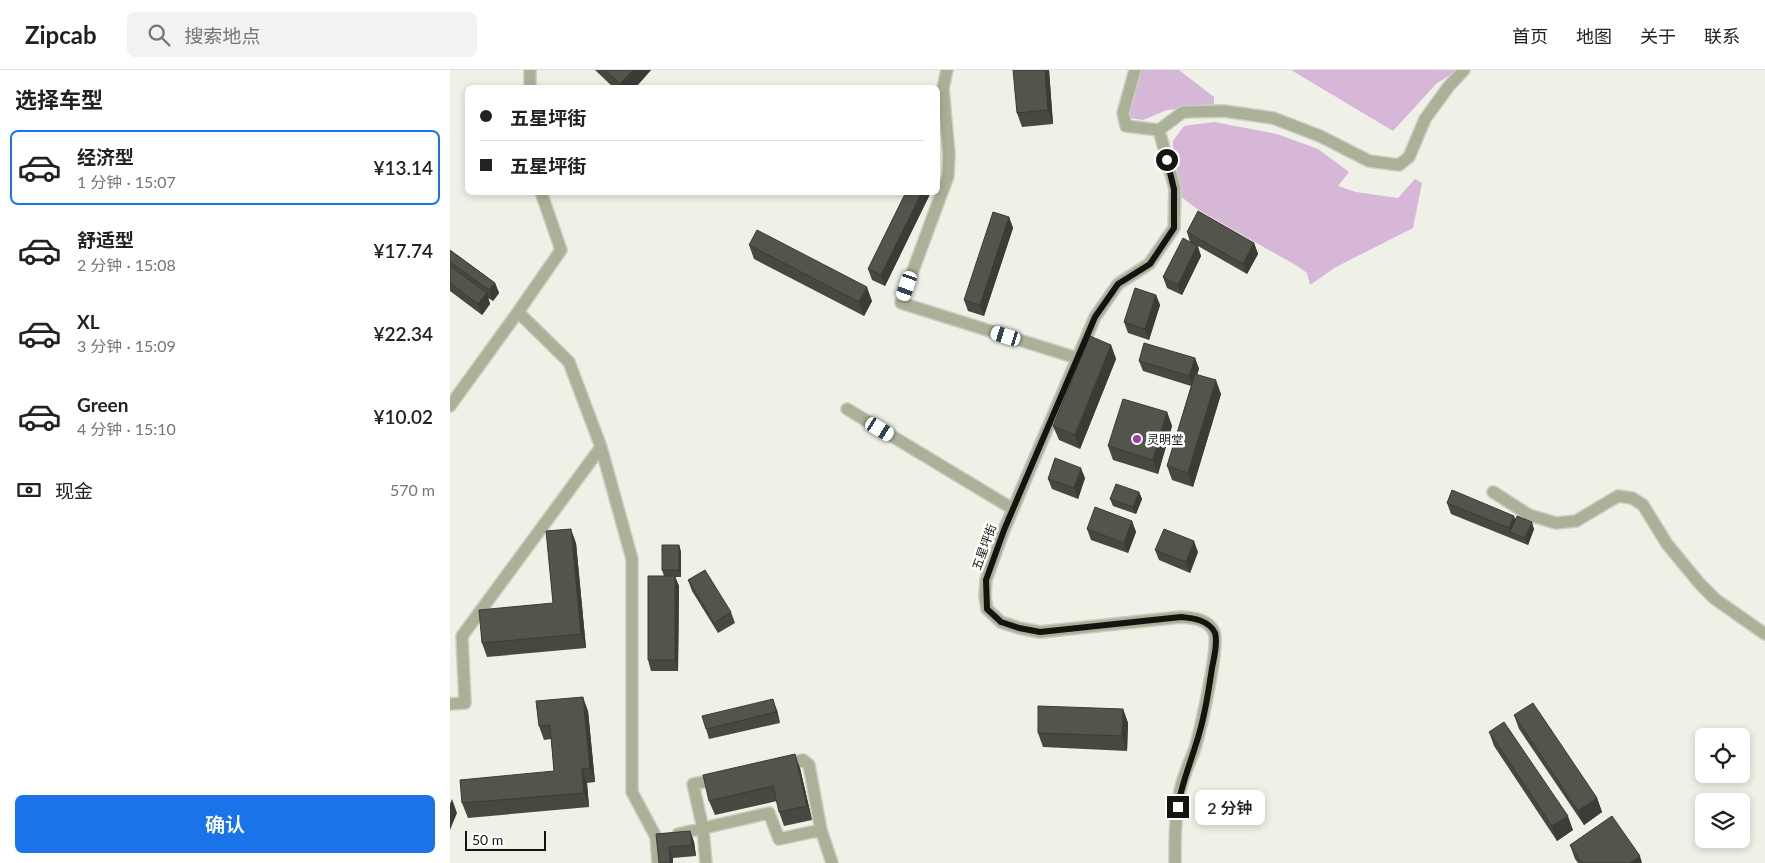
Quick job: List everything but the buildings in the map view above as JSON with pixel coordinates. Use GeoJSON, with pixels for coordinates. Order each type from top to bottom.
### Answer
{"type":"FeatureCollection","features":[{"type":"Feature","properties":{"kind":"street"},"geometry":{"type":"LineString","coordinates":[[530,70],[530,85]]}},
{"type":"Feature","properties":{"kind":"street"},"geometry":{"type":"LineString","coordinates":[[947,70],[943,88],[949,154],[948,176],[901,303],[1077,358]]}},
{"type":"Feature","properties":{"kind":"street"},"geometry":{"type":"LineString","coordinates":[[1135,70],[1123,113],[1126,126],[1159,130],[1183,112],[1224,111],[1273,118],[1320,136],[1369,162],[1399,165],[1409,158],[1424,119],[1449,86],[1464,70]]}},
{"type":"Feature","properties":{"kind":"street","name":"五星坪街"},"geometry":{"type":"LineString","coordinates":[[1159,130],[1174,189],[1174,228],[1150,264],[1118,284],[1095,317],[1004,530],[986,580],[987,609],[1001,622],[1019,628],[1040,632],[1181,617],[1199,619],[1207,624],[1215,633],[1215,648],[1204,713],[1196,746],[1180,790],[1174,863]]}},
{"type":"Feature","properties":{"kind":"street"},"geometry":{"type":"LineString","coordinates":[[450,406],[562,250],[542,195]]}},
{"type":"Feature","properties":{"kind":"street"},"geometry":{"type":"LineString","coordinates":[[518,312],[569,362],[601,447],[632,558],[632,792],[656,837],[658,863]]}},
{"type":"Feature","properties":{"kind":"street"},"geometry":{"type":"LineString","coordinates":[[847,409],[1014,509]]}},
{"type":"Feature","properties":{"kind":"street"},"geometry":{"type":"LineString","coordinates":[[450,704],[465,703],[462,636],[601,447]]}},
{"type":"Feature","properties":{"kind":"street"},"geometry":{"type":"LineString","coordinates":[[1493,492],[1529,515],[1556,523],[1576,521],[1618,496],[1632,498],[1643,505],[1667,544],[1700,584],[1715,598],[1765,634]]}},
{"type":"Feature","properties":{"kind":"street"},"geometry":{"type":"LineString","coordinates":[[775,766],[803,760],[809,765],[820,830],[832,863]]}},
{"type":"Feature","properties":{"kind":"street"},"geometry":{"type":"LineString","coordinates":[[706,863],[704,829],[693,784],[730,776]]}},
{"type":"Feature","properties":{"kind":"street"},"geometry":{"type":"LineString","coordinates":[[656,837],[704,829],[769,813],[779,839],[820,830]]}},
{"type":"Feature","properties":{"kind":"shaded area"},"geometry":{"type":"Polygon","coordinates":[[[1140,70],[1179,70],[1214,97],[1214,104],[1209,107],[1167,110],[1143,120],[1129,118],[1129,107],[1140,70]]]}},
{"type":"Feature","properties":{"kind":"shaded area"},"geometry":{"type":"Polygon","coordinates":[[[1291,70],[1459,70],[1437,83],[1393,131],[1291,70]]]}},
{"type":"Feature","properties":{"kind":"shaded area"},"geometry":{"type":"Polygon","coordinates":[[[1214,122],[1277,134],[1318,149],[1349,172],[1338,186],[1356,192],[1398,198],[1415,179],[1422,183],[1413,228],[1336,267],[1310,285],[1307,273],[1299,267],[1197,209],[1179,195],[1173,157],[1173,141],[1184,126],[1214,122]]]}},
{"type":"Feature","properties":{"kind":"place","name":"灵明堂"},"geometry":{"type":"Point","coordinates":[1137,439]}},
{"type":"Feature","properties":{"kind":"route"},"geometry":{"type":"LineString","coordinates":[[1167,160],[1174,189],[1174,228],[1150,264],[1118,284],[1095,317],[1004,530],[986,580],[985,596],[987,609],[1001,622],[1040,632],[1181,617],[1199,619],[1207,624],[1215,633],[1215,648],[1204,713],[1196,746],[1180,790],[1178,807]]}}]}
